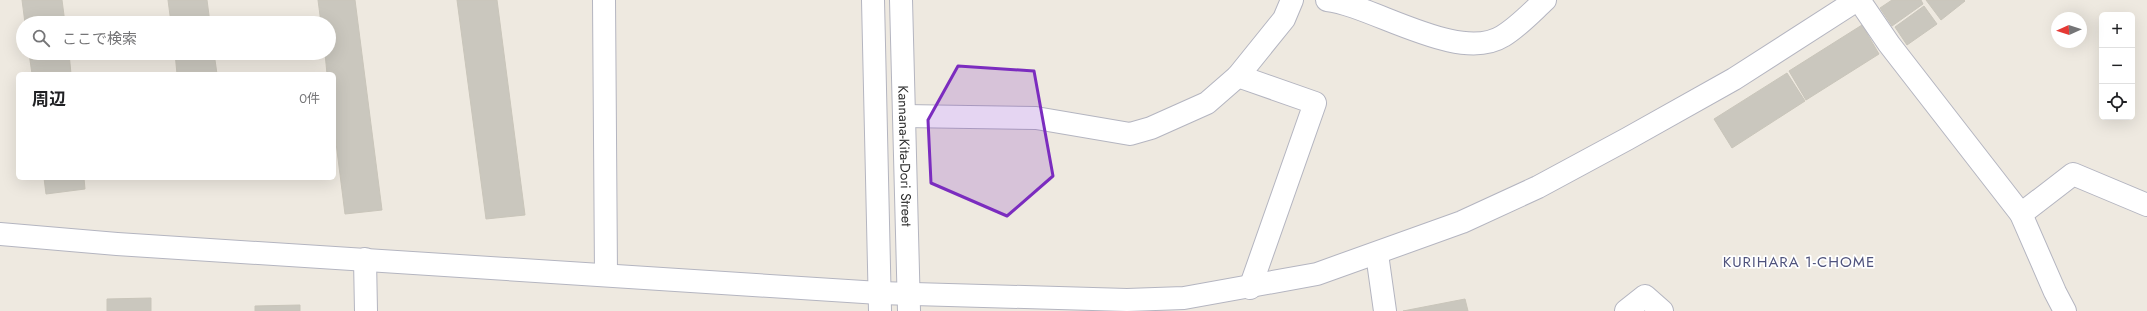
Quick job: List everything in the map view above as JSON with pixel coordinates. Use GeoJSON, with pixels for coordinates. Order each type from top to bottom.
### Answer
{"type":"FeatureCollection","features":[{"type":"Feature","properties":{"kind":"street"},"geometry":{"type":"LineString","coordinates":[[604,0],[606,275]]}},
{"type":"Feature","properties":{"kind":"street","name":"Kannana-Kita-Dori Street"},"geometry":{"type":"LineString","coordinates":[[873,0],[880,302]]}},
{"type":"Feature","properties":{"kind":"street","name":"Kannana-Kita-Dori Street"},"geometry":{"type":"LineString","coordinates":[[901,0],[909,302]]}},
{"type":"Feature","properties":{"kind":"street"},"geometry":{"type":"LineString","coordinates":[[904,116],[1036,118],[1130,134],[1151,128],[1207,103],[1238,76],[1284,19],[1292,0]]}},
{"type":"Feature","properties":{"kind":"street"},"geometry":{"type":"LineString","coordinates":[[1327,0],[1425,34],[1462,42],[1487,42],[1503,37],[1545,0]]}},
{"type":"Feature","properties":{"kind":"street"},"geometry":{"type":"LineString","coordinates":[[0,234],[117,244],[606,275],[880,302],[1009,304],[1127,300],[1184,304],[1317,274],[1377,254],[1462,222],[1538,187],[1734,79],[1858,0],[1889,44],[2021,214],[2055,292],[2066,311]]}},
{"type":"Feature","properties":{"kind":"street"},"geometry":{"type":"LineString","coordinates":[[1238,76],[1315,103],[1250,288]]}},
{"type":"Feature","properties":{"kind":"street"},"geometry":{"type":"LineString","coordinates":[[2021,214],[2074,174],[2147,205]]}},
{"type":"Feature","properties":{"kind":"street"},"geometry":{"type":"LineString","coordinates":[[1377,254],[1385,311]]}},
{"type":"Feature","properties":{"kind":"street"},"geometry":{"type":"LineString","coordinates":[[365,260],[366,311]]}},
{"type":"Feature","properties":{"kind":"street"},"geometry":{"type":"LineString","coordinates":[[1626,311],[1645,296],[1662,311]]}},
{"type":"Feature","properties":{"kind":"highlighted area"},"geometry":{"type":"Polygon","coordinates":[[[958,66],[1034,71],[1053,176],[1007,216],[931,183],[928,120],[958,66]]]}},
{"type":"Feature","properties":{"kind":"building"},"geometry":{"type":"Polygon","coordinates":[[[22,0],[62,0],[64,16],[24,16],[22,0]]]}},
{"type":"Feature","properties":{"kind":"building"},"geometry":{"type":"Polygon","coordinates":[[[168,0],[207,0],[209,16],[170,16],[168,0]]]}},
{"type":"Feature","properties":{"kind":"building"},"geometry":{"type":"Polygon","coordinates":[[[318,0],[355,0],[382,210],[345,214],[336,143],[336,72],[327,72],[326,60],[336,60],[336,16],[320,16],[318,0]]]}},
{"type":"Feature","properties":{"kind":"building"},"geometry":{"type":"Polygon","coordinates":[[[457,0],[497,0],[525,215],[486,219],[457,0]]]}},
{"type":"Feature","properties":{"kind":"building"},"geometry":{"type":"Polygon","coordinates":[[[1892,0],[1921,0],[1923,4],[1892,26],[1880,8],[1892,0]]]}},
{"type":"Feature","properties":{"kind":"building"},"geometry":{"type":"Polygon","coordinates":[[[1926,0],[1964,0],[1965,1],[1941,20],[1926,0]]]}},
{"type":"Feature","properties":{"kind":"building"},"geometry":{"type":"Polygon","coordinates":[[[1924,6],[1937,24],[1907,45],[1895,27],[1924,6]]]}},
{"type":"Feature","properties":{"kind":"building"},"geometry":{"type":"Polygon","coordinates":[[[1862,25],[1879,54],[1806,100],[1789,71],[1862,25]]]}},
{"type":"Feature","properties":{"kind":"building"},"geometry":{"type":"Polygon","coordinates":[[[30,60],[70,60],[71,72],[32,72],[30,60]]]}},
{"type":"Feature","properties":{"kind":"building"},"geometry":{"type":"Polygon","coordinates":[[[176,60],[215,60],[217,72],[177,72],[176,60]]]}},
{"type":"Feature","properties":{"kind":"building"},"geometry":{"type":"Polygon","coordinates":[[[1787,73],[1805,101],[1732,148],[1714,119],[1787,73]]]}},
{"type":"Feature","properties":{"kind":"building"},"geometry":{"type":"Polygon","coordinates":[[[44,180],[84,180],[85,189],[46,194],[44,180]]]}},
{"type":"Feature","properties":{"kind":"building"},"geometry":{"type":"Polygon","coordinates":[[[151,298],[151,311],[107,311],[107,299],[151,298]]]}},
{"type":"Feature","properties":{"kind":"building"},"geometry":{"type":"Polygon","coordinates":[[[1465,299],[1468,311],[1403,311],[1465,299]]]}},
{"type":"Feature","properties":{"kind":"building"},"geometry":{"type":"Polygon","coordinates":[[[300,305],[300,311],[255,311],[255,306],[300,305]]]}},
{"type":"Feature","properties":{"kind":"district","name":"KURIHARA 1-CHOME"},"geometry":{"type":"Point","coordinates":[1799,262]}}]}
